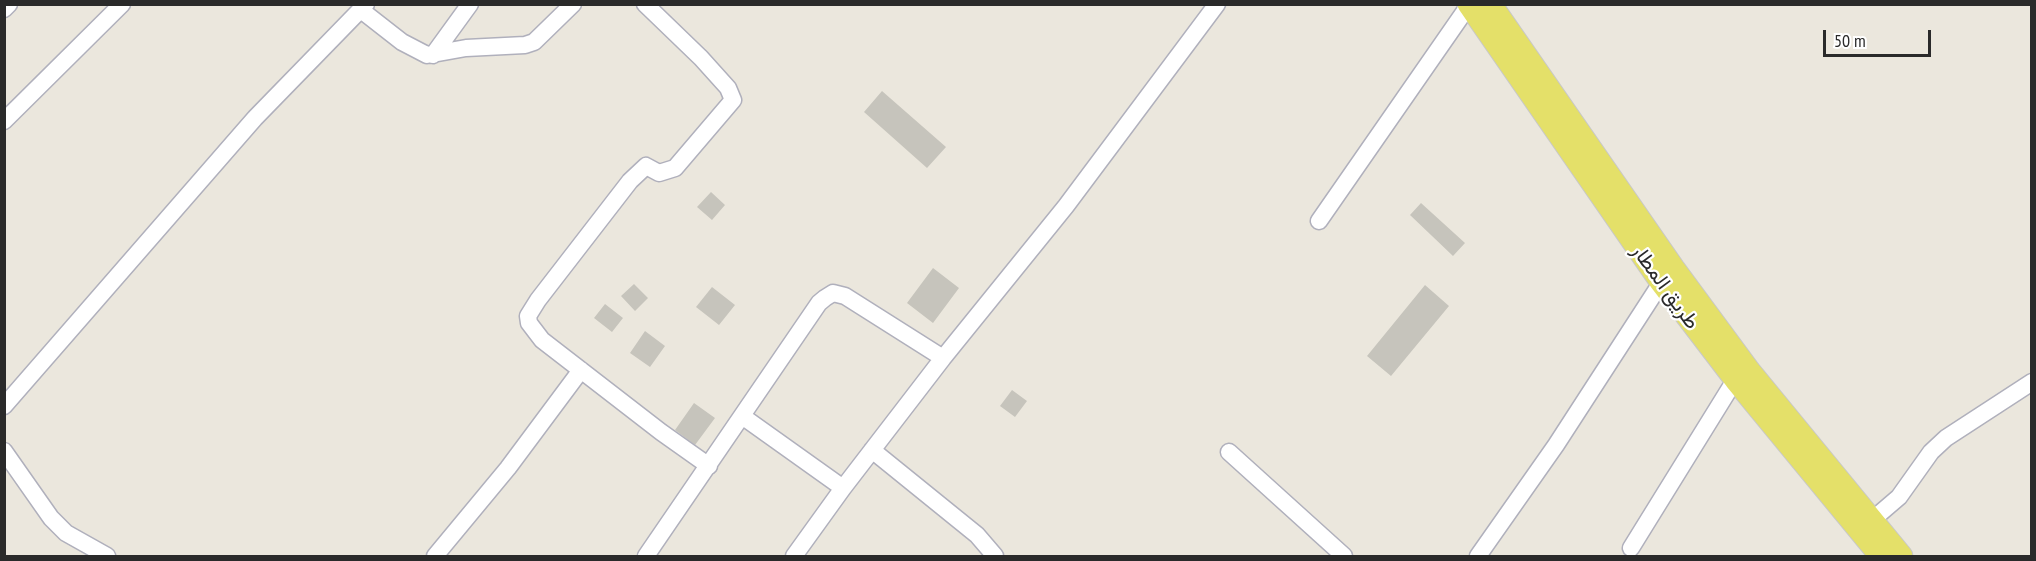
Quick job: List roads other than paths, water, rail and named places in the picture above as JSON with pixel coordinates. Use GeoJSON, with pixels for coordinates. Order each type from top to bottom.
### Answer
{"type":"FeatureCollection","features":[{"type":"Feature","properties":{"kind":"main road","name":"طريق المطار"},"geometry":{"type":"LineString","coordinates":[[1491,4],[1661,283],[1742,376],[1866,526],[1902,556]]}},
{"type":"Feature","properties":{"kind":"main road","name":"طريق المطار"},"geometry":{"type":"LineString","coordinates":[[1468,5],[1585,157],[1742,376]]}},
{"type":"Feature","properties":{"kind":"main road","name":"طريق المطار"},"geometry":{"type":"LineString","coordinates":[[1866,526],[1880,556]]}},
{"type":"Feature","properties":{"kind":"street"},"geometry":{"type":"LineString","coordinates":[[4,9],[9,4]]}},
{"type":"Feature","properties":{"kind":"street"},"geometry":{"type":"LineString","coordinates":[[4,121],[122,4]]}},
{"type":"Feature","properties":{"kind":"street"},"geometry":{"type":"LineString","coordinates":[[433,55],[470,4]]}},
{"type":"Feature","properties":{"kind":"street"},"geometry":{"type":"LineString","coordinates":[[4,406],[255,118],[364,7],[421,54],[433,55],[466,48],[525,45],[534,42],[573,4]]}},
{"type":"Feature","properties":{"kind":"street"},"geometry":{"type":"LineString","coordinates":[[645,4],[701,58],[728,88],[733,100],[675,168],[659,172],[645,166],[638,172],[528,316],[534,332],[709,466]]}},
{"type":"Feature","properties":{"kind":"street"},"geometry":{"type":"LineString","coordinates":[[794,556],[943,358],[1066,206],[1217,4]]}},
{"type":"Feature","properties":{"kind":"street"},"geometry":{"type":"LineString","coordinates":[[1319,221],[1468,5]]}},
{"type":"Feature","properties":{"kind":"street"},"geometry":{"type":"LineString","coordinates":[[1478,556],[1556,445],[1661,283]]}},
{"type":"Feature","properties":{"kind":"street"},"geometry":{"type":"LineString","coordinates":[[646,556],[819,303],[833,293],[858,303],[943,358]]}},
{"type":"Feature","properties":{"kind":"street"},"geometry":{"type":"LineString","coordinates":[[435,556],[508,468],[581,370]]}},
{"type":"Feature","properties":{"kind":"street"},"geometry":{"type":"LineString","coordinates":[[1631,548],[1742,376]]}},
{"type":"Feature","properties":{"kind":"street"},"geometry":{"type":"LineString","coordinates":[[1866,526],[1899,496],[1930,452],[1946,438],[2031,382]]}},
{"type":"Feature","properties":{"kind":"street"},"geometry":{"type":"LineString","coordinates":[[742,416],[843,488]]}},
{"type":"Feature","properties":{"kind":"street"},"geometry":{"type":"LineString","coordinates":[[872,450],[977,535],[995,556]]}},
{"type":"Feature","properties":{"kind":"street"},"geometry":{"type":"LineString","coordinates":[[4,451],[51,518],[66,533],[107,556]]}},
{"type":"Feature","properties":{"kind":"street"},"geometry":{"type":"LineString","coordinates":[[1228,452],[1344,556]]}}]}
